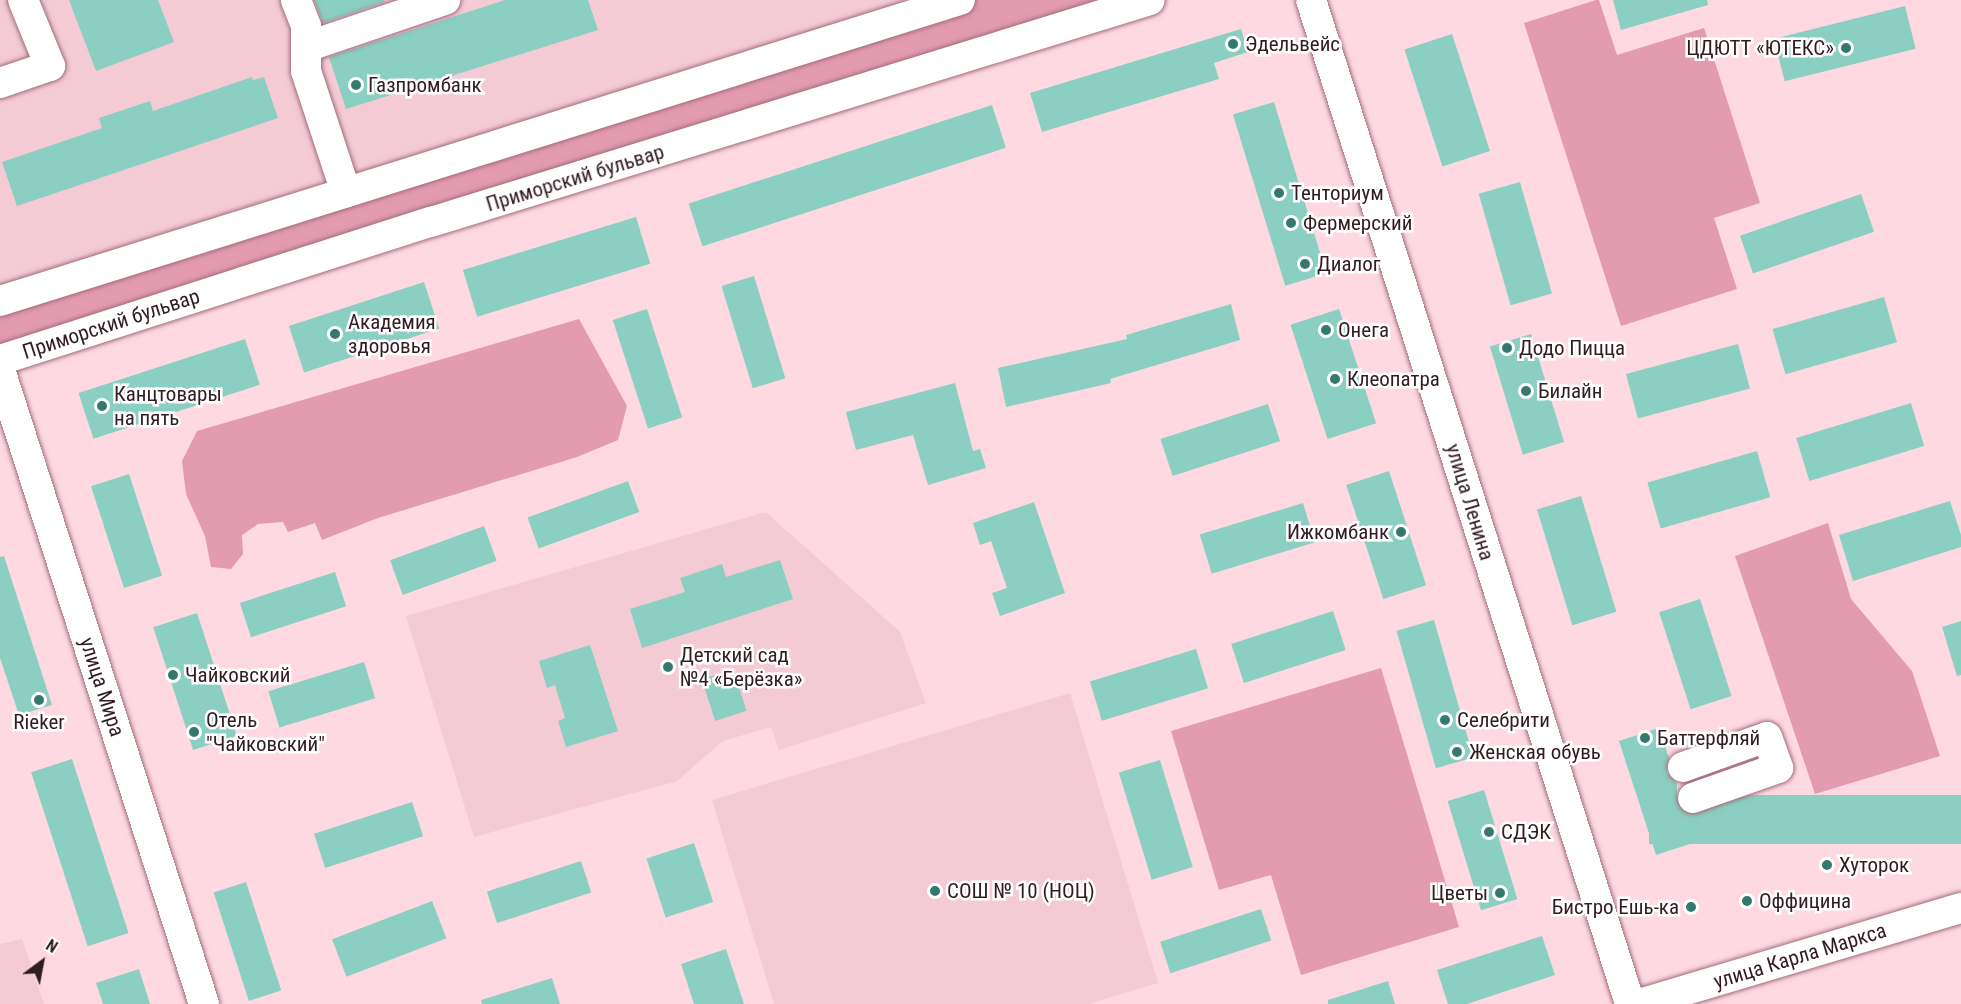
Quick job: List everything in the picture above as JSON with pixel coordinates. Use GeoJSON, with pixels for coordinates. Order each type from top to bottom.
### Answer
{"type":"FeatureCollection","features":[{"type":"Feature","properties":{"kind":"street"},"geometry":{"type":"LineString","coordinates":[[0,83],[50,66],[23,0]]}},
{"type":"Feature","properties":{"kind":"street"},"geometry":{"type":"LineString","coordinates":[[296,0],[306,26],[306,72],[346,193]]}},
{"type":"Feature","properties":{"kind":"street"},"geometry":{"type":"LineString","coordinates":[[306,47],[379,11],[445,0]]}},
{"type":"Feature","properties":{"kind":"street"},"geometry":{"type":"LineString","coordinates":[[0,301],[960,0]]}},
{"type":"Feature","properties":{"kind":"street","name":"Приморский бульвар"},"geometry":{"type":"LineString","coordinates":[[0,360],[431,222],[1150,0]]}},
{"type":"Feature","properties":{"kind":"street","name":"улица Ленина"},"geometry":{"type":"LineString","coordinates":[[1311,0],[1630,1004]]}},
{"type":"Feature","properties":{"kind":"street","name":"улица Мира"},"geometry":{"type":"LineString","coordinates":[[0,370],[204,1004]]}},
{"type":"Feature","properties":{"kind":"street"},"geometry":{"type":"LineString","coordinates":[[1683,767],[1767,738],[1778,768],[1693,798]]}},
{"type":"Feature","properties":{"kind":"street","name":"улица Карла Маркса"},"geometry":{"type":"LineString","coordinates":[[1640,1004],[1961,908]]}},
{"type":"Feature","properties":{"kind":"shaded area"},"geometry":{"type":"Polygon","coordinates":[[[0,0],[922,0],[0,293],[0,0]]]}},
{"type":"Feature","properties":{"kind":"shaded area"},"geometry":{"type":"Polygon","coordinates":[[[960,0],[1150,0],[0,360],[0,301],[960,0]]]}},
{"type":"Feature","properties":{"kind":"shaded area"},"geometry":{"type":"Polygon","coordinates":[[[1599,0],[1617,55],[1704,28],[1760,203],[1714,218],[1737,289],[1621,326],[1524,23],[1599,0]]]}},
{"type":"Feature","properties":{"kind":"shaded area"},"geometry":{"type":"Polygon","coordinates":[[[579,319],[627,406],[618,440],[577,457],[378,518],[322,540],[315,523],[288,532],[283,522],[258,524],[242,535],[243,554],[231,569],[211,567],[205,536],[186,494],[182,461],[197,431],[579,319]]]}},
{"type":"Feature","properties":{"kind":"shaded area","name":"Детский сад №4 «Берёзка»"},"geometry":{"type":"Polygon","coordinates":[[[766,512],[900,632],[926,703],[779,750],[771,727],[723,741],[677,781],[474,837],[406,616],[766,512]]]}},
{"type":"Feature","properties":{"kind":"shaded area"},"geometry":{"type":"Polygon","coordinates":[[[1828,523],[1851,599],[1912,671],[1940,756],[1815,794],[1735,556],[1828,523]]]}},
{"type":"Feature","properties":{"kind":"shaded area"},"geometry":{"type":"Polygon","coordinates":[[[1381,668],[1459,927],[1301,975],[1271,875],[1219,890],[1171,731],[1381,668]]]}},
{"type":"Feature","properties":{"kind":"shaded area","name":"СОШ № 10 (НОЦ)"},"geometry":{"type":"Polygon","coordinates":[[[1070,693],[1158,983],[1088,1004],[774,1004],[712,800],[1070,693]]]}},
{"type":"Feature","properties":{"kind":"shaded area"},"geometry":{"type":"Polygon","coordinates":[[[22,939],[44,1004],[0,1004],[0,944],[22,939]]]}},
{"type":"Feature","properties":{"kind":"building"},"geometry":{"type":"Polygon","coordinates":[[[69,0],[158,0],[174,42],[96,71],[69,0]]]}},
{"type":"Feature","properties":{"kind":"building"},"geometry":{"type":"Polygon","coordinates":[[[314,0],[384,0],[385,2],[323,23],[314,0]]]}},
{"type":"Feature","properties":{"kind":"building"},"geometry":{"type":"Polygon","coordinates":[[[505,0],[588,0],[598,30],[346,109],[329,57],[505,0]]]}},
{"type":"Feature","properties":{"kind":"building"},"geometry":{"type":"Polygon","coordinates":[[[1613,0],[1707,0],[1708,5],[1621,30],[1613,0]]]}},
{"type":"Feature","properties":{"kind":"building","name":"ЦДЮТТ «ЮТЕКС»"},"geometry":{"type":"Polygon","coordinates":[[[1905,6],[1916,49],[1785,81],[1774,39],[1905,6]]]}},
{"type":"Feature","properties":{"kind":"building"},"geometry":{"type":"Polygon","coordinates":[[[1241,29],[1248,52],[1214,63],[1219,79],[1042,132],[1030,93],[1241,29]]]}},
{"type":"Feature","properties":{"kind":"building"},"geometry":{"type":"Polygon","coordinates":[[[1452,34],[1490,151],[1442,166],[1404,49],[1452,34]]]}},
{"type":"Feature","properties":{"kind":"building"},"geometry":{"type":"Polygon","coordinates":[[[252,77],[253,80],[264,77],[278,118],[17,206],[2,162],[102,128],[99,118],[150,101],[153,111],[252,77]]]}},
{"type":"Feature","properties":{"kind":"building"},"geometry":{"type":"Polygon","coordinates":[[[1274,102],[1326,273],[1285,286],[1233,115],[1274,102]]]}},
{"type":"Feature","properties":{"kind":"building"},"geometry":{"type":"Polygon","coordinates":[[[992,105],[1006,148],[703,246],[689,204],[992,105]]]}},
{"type":"Feature","properties":{"kind":"building"},"geometry":{"type":"Polygon","coordinates":[[[1520,182],[1552,294],[1511,305],[1479,194],[1520,182]]]}},
{"type":"Feature","properties":{"kind":"building"},"geometry":{"type":"Polygon","coordinates":[[[1861,194],[1874,232],[1753,273],[1740,236],[1861,194]]]}},
{"type":"Feature","properties":{"kind":"building"},"geometry":{"type":"Polygon","coordinates":[[[636,217],[650,264],[477,317],[463,270],[636,217]]]}},
{"type":"Feature","properties":{"kind":"building"},"geometry":{"type":"Polygon","coordinates":[[[754,276],[785,378],[753,388],[721,286],[754,276]]]}},
{"type":"Feature","properties":{"kind":"building"},"geometry":{"type":"Polygon","coordinates":[[[424,282],[439,329],[304,372],[289,326],[424,282]]]}},
{"type":"Feature","properties":{"kind":"building"},"geometry":{"type":"Polygon","coordinates":[[[1884,297],[1897,342],[1785,374],[1772,329],[1884,297]]]}},
{"type":"Feature","properties":{"kind":"building"},"geometry":{"type":"Polygon","coordinates":[[[1231,304],[1240,340],[1110,379],[1111,383],[1006,407],[998,368],[1127,339],[1126,335],[1231,304]]]}},
{"type":"Feature","properties":{"kind":"building"},"geometry":{"type":"Polygon","coordinates":[[[647,309],[682,417],[648,429],[613,320],[647,309]]]}},
{"type":"Feature","properties":{"kind":"building"},"geometry":{"type":"Polygon","coordinates":[[[1339,309],[1376,423],[1328,439],[1290,325],[1339,309]]]}},
{"type":"Feature","properties":{"kind":"building"},"geometry":{"type":"Polygon","coordinates":[[[1531,334],[1564,442],[1523,455],[1490,347],[1531,334]]]}},
{"type":"Feature","properties":{"kind":"building"},"geometry":{"type":"Polygon","coordinates":[[[245,339],[260,385],[93,439],[79,393],[245,339]]]}},
{"type":"Feature","properties":{"kind":"building"},"geometry":{"type":"Polygon","coordinates":[[[1738,344],[1750,388],[1638,418],[1626,374],[1738,344]]]}},
{"type":"Feature","properties":{"kind":"building"},"geometry":{"type":"Polygon","coordinates":[[[955,383],[973,451],[980,449],[986,468],[928,485],[913,435],[856,450],[846,412],[955,383]]]}},
{"type":"Feature","properties":{"kind":"building"},"geometry":{"type":"Polygon","coordinates":[[[1911,403],[1924,446],[1809,481],[1796,438],[1911,403]]]}},
{"type":"Feature","properties":{"kind":"building"},"geometry":{"type":"Polygon","coordinates":[[[1268,404],[1280,441],[1173,476],[1161,439],[1268,404]]]}},
{"type":"Feature","properties":{"kind":"building"},"geometry":{"type":"Polygon","coordinates":[[[1757,451],[1770,497],[1661,529],[1647,482],[1757,451]]]}},
{"type":"Feature","properties":{"kind":"building"},"geometry":{"type":"Polygon","coordinates":[[[1389,471],[1426,585],[1383,599],[1346,485],[1389,471]]]}},
{"type":"Feature","properties":{"kind":"building"},"geometry":{"type":"Polygon","coordinates":[[[129,474],[162,576],[124,588],[91,486],[129,474]]]}},
{"type":"Feature","properties":{"kind":"building"},"geometry":{"type":"Polygon","coordinates":[[[628,481],[639,512],[539,549],[527,518],[628,481]]]}},
{"type":"Feature","properties":{"kind":"building"},"geometry":{"type":"Polygon","coordinates":[[[1581,496],[1616,612],[1572,625],[1537,509],[1581,496]]]}},
{"type":"Feature","properties":{"kind":"building"},"geometry":{"type":"Polygon","coordinates":[[[1950,501],[1961,535],[1961,547],[1853,581],[1839,535],[1950,501]]]}},
{"type":"Feature","properties":{"kind":"building"},"geometry":{"type":"Polygon","coordinates":[[[1034,502],[1065,593],[1000,616],[992,593],[1007,588],[991,541],[980,545],[973,523],[1034,502]]]}},
{"type":"Feature","properties":{"kind":"building"},"geometry":{"type":"Polygon","coordinates":[[[1303,503],[1315,542],[1212,574],[1200,535],[1303,503]]]}},
{"type":"Feature","properties":{"kind":"building"},"geometry":{"type":"Polygon","coordinates":[[[484,526],[497,561],[403,595],[390,560],[484,526]]]}},
{"type":"Feature","properties":{"kind":"building"},"geometry":{"type":"Polygon","coordinates":[[[4,556],[52,705],[19,715],[0,658],[0,557],[4,556]]]}},
{"type":"Feature","properties":{"kind":"building"},"geometry":{"type":"Polygon","coordinates":[[[780,560],[793,599],[642,648],[630,609],[685,592],[680,578],[722,564],[726,577],[780,560]]]}},
{"type":"Feature","properties":{"kind":"building"},"geometry":{"type":"Polygon","coordinates":[[[335,572],[346,606],[251,637],[240,603],[335,572]]]}},
{"type":"Feature","properties":{"kind":"building"},"geometry":{"type":"Polygon","coordinates":[[[1700,599],[1732,696],[1691,709],[1659,612],[1700,599]]]}},
{"type":"Feature","properties":{"kind":"building"},"geometry":{"type":"Polygon","coordinates":[[[1333,611],[1346,650],[1244,683],[1231,644],[1333,611]]]}},
{"type":"Feature","properties":{"kind":"building"},"geometry":{"type":"Polygon","coordinates":[[[197,613],[237,736],[193,750],[153,627],[197,613]]]}},
{"type":"Feature","properties":{"kind":"building"},"geometry":{"type":"Polygon","coordinates":[[[1434,620],[1473,757],[1436,768],[1397,631],[1434,620]]]}},
{"type":"Feature","properties":{"kind":"building"},"geometry":{"type":"Polygon","coordinates":[[[1961,621],[1961,675],[1957,676],[1942,627],[1961,621]]]}},
{"type":"Feature","properties":{"kind":"building"},"geometry":{"type":"Polygon","coordinates":[[[590,645],[618,731],[566,747],[558,721],[565,718],[555,685],[547,688],[539,661],[590,645]]]}},
{"type":"Feature","properties":{"kind":"building"},"geometry":{"type":"Polygon","coordinates":[[[1196,649],[1208,688],[1102,721],[1090,681],[1196,649]]]}},
{"type":"Feature","properties":{"kind":"building"},"geometry":{"type":"Polygon","coordinates":[[[364,662],[375,698],[279,728],[268,691],[364,662]]]}},
{"type":"Feature","properties":{"kind":"building"},"geometry":{"type":"Polygon","coordinates":[[[733,669],[747,711],[715,721],[702,679],[733,669]]]}},
{"type":"Feature","properties":{"kind":"building"},"geometry":{"type":"Polygon","coordinates":[[[1659,728],[1669,758],[1667,772],[1677,783],[1677,803],[1687,813],[1696,842],[1656,855],[1619,741],[1659,728]]]}},
{"type":"Feature","properties":{"kind":"building"},"geometry":{"type":"Polygon","coordinates":[[[72,759],[129,933],[88,946],[31,772],[72,759]]]}},
{"type":"Feature","properties":{"kind":"building"},"geometry":{"type":"Polygon","coordinates":[[[1160,760],[1193,867],[1152,880],[1119,773],[1160,760]]]}},
{"type":"Feature","properties":{"kind":"building"},"geometry":{"type":"Polygon","coordinates":[[[1484,790],[1517,899],[1481,910],[1448,801],[1484,790]]]}},
{"type":"Feature","properties":{"kind":"building"},"geometry":{"type":"Polygon","coordinates":[[[1649,795],[1961,795],[1961,844],[1649,844],[1649,795]]]}},
{"type":"Feature","properties":{"kind":"building"},"geometry":{"type":"Polygon","coordinates":[[[412,802],[423,836],[325,868],[314,834],[412,802]]]}},
{"type":"Feature","properties":{"kind":"building"},"geometry":{"type":"Polygon","coordinates":[[[694,843],[713,902],[666,917],[646,858],[694,843]]]}},
{"type":"Feature","properties":{"kind":"building"},"geometry":{"type":"Polygon","coordinates":[[[581,861],[591,892],[497,923],[487,892],[581,861]]]}},
{"type":"Feature","properties":{"kind":"building"},"geometry":{"type":"Polygon","coordinates":[[[246,882],[281,990],[249,1001],[214,893],[246,882]]]}},
{"type":"Feature","properties":{"kind":"building"},"geometry":{"type":"Polygon","coordinates":[[[432,901],[446,938],[346,977],[332,939],[432,901]]]}},
{"type":"Feature","properties":{"kind":"building"},"geometry":{"type":"Polygon","coordinates":[[[1261,909],[1271,940],[1170,973],[1160,942],[1261,909]]]}},
{"type":"Feature","properties":{"kind":"building"},"geometry":{"type":"Polygon","coordinates":[[[1542,936],[1555,975],[1467,1004],[1448,1004],[1437,970],[1542,936]]]}},
{"type":"Feature","properties":{"kind":"building"},"geometry":{"type":"Polygon","coordinates":[[[726,949],[744,1004],[694,1004],[681,964],[726,949]]]}},
{"type":"Feature","properties":{"kind":"building"},"geometry":{"type":"Polygon","coordinates":[[[139,969],[150,1004],[103,1004],[96,983],[139,969]]]}},
{"type":"Feature","properties":{"kind":"building"},"geometry":{"type":"Polygon","coordinates":[[[552,978],[560,1004],[482,1004],[481,1000],[552,978]]]}},
{"type":"Feature","properties":{"kind":"building"},"geometry":{"type":"Polygon","coordinates":[[[1388,981],[1395,1004],[1328,1004],[1328,1000],[1388,981]]]}},
{"type":"Feature","properties":{"kind":"place","name":"Эдельвейс"},"geometry":{"type":"Point","coordinates":[1233,44]}},
{"type":"Feature","properties":{"kind":"place","name":"ЦДЮТТ «ЮТЕКС»"},"geometry":{"type":"Point","coordinates":[1846,48]}},
{"type":"Feature","properties":{"kind":"place","name":"Газпромбанк"},"geometry":{"type":"Point","coordinates":[356,85]}},
{"type":"Feature","properties":{"kind":"place","name":"Тенториум"},"geometry":{"type":"Point","coordinates":[1279,193]}},
{"type":"Feature","properties":{"kind":"place","name":"Фермерский"},"geometry":{"type":"Point","coordinates":[1291,223]}},
{"type":"Feature","properties":{"kind":"place","name":"Диалог"},"geometry":{"type":"Point","coordinates":[1305,264]}},
{"type":"Feature","properties":{"kind":"place","name":"Онега"},"geometry":{"type":"Point","coordinates":[1326,330]}},
{"type":"Feature","properties":{"kind":"place","name":"Академия здоровья"},"geometry":{"type":"Point","coordinates":[335,334]}},
{"type":"Feature","properties":{"kind":"place","name":"Додо Пицца"},"geometry":{"type":"Point","coordinates":[1507,348]}},
{"type":"Feature","properties":{"kind":"place","name":"Клеопатра"},"geometry":{"type":"Point","coordinates":[1335,379]}},
{"type":"Feature","properties":{"kind":"place","name":"Билайн"},"geometry":{"type":"Point","coordinates":[1526,391]}},
{"type":"Feature","properties":{"kind":"place","name":"Канцтовары на пять"},"geometry":{"type":"Point","coordinates":[102,406]}},
{"type":"Feature","properties":{"kind":"place","name":"Ижкомбанк"},"geometry":{"type":"Point","coordinates":[1401,532]}},
{"type":"Feature","properties":{"kind":"place","name":"Детский сад №4 «Берёзка»"},"geometry":{"type":"Point","coordinates":[668,667]}},
{"type":"Feature","properties":{"kind":"place","name":"Чайковский"},"geometry":{"type":"Point","coordinates":[173,675]}},
{"type":"Feature","properties":{"kind":"place","name":"Rieker"},"geometry":{"type":"Point","coordinates":[39,700]}},
{"type":"Feature","properties":{"kind":"place","name":"Селебрити"},"geometry":{"type":"Point","coordinates":[1445,720]}},
{"type":"Feature","properties":{"kind":"place","name":"Отель \"Чайковский\""},"geometry":{"type":"Point","coordinates":[194,732]}},
{"type":"Feature","properties":{"kind":"place","name":"Баттерфляй"},"geometry":{"type":"Point","coordinates":[1645,738]}},
{"type":"Feature","properties":{"kind":"place","name":"Женская обувь"},"geometry":{"type":"Point","coordinates":[1457,752]}},
{"type":"Feature","properties":{"kind":"place","name":"СДЭК"},"geometry":{"type":"Point","coordinates":[1489,832]}},
{"type":"Feature","properties":{"kind":"place","name":"Хуторок"},"geometry":{"type":"Point","coordinates":[1827,865]}},
{"type":"Feature","properties":{"kind":"place","name":"СОШ № 10 (НОЦ)"},"geometry":{"type":"Point","coordinates":[935,891]}},
{"type":"Feature","properties":{"kind":"place","name":"Цветы"},"geometry":{"type":"Point","coordinates":[1500,893]}},
{"type":"Feature","properties":{"kind":"place","name":"Оффицина"},"geometry":{"type":"Point","coordinates":[1747,901]}},
{"type":"Feature","properties":{"kind":"place","name":"Бистро Ешь-ка"},"geometry":{"type":"Point","coordinates":[1691,907]}}]}
